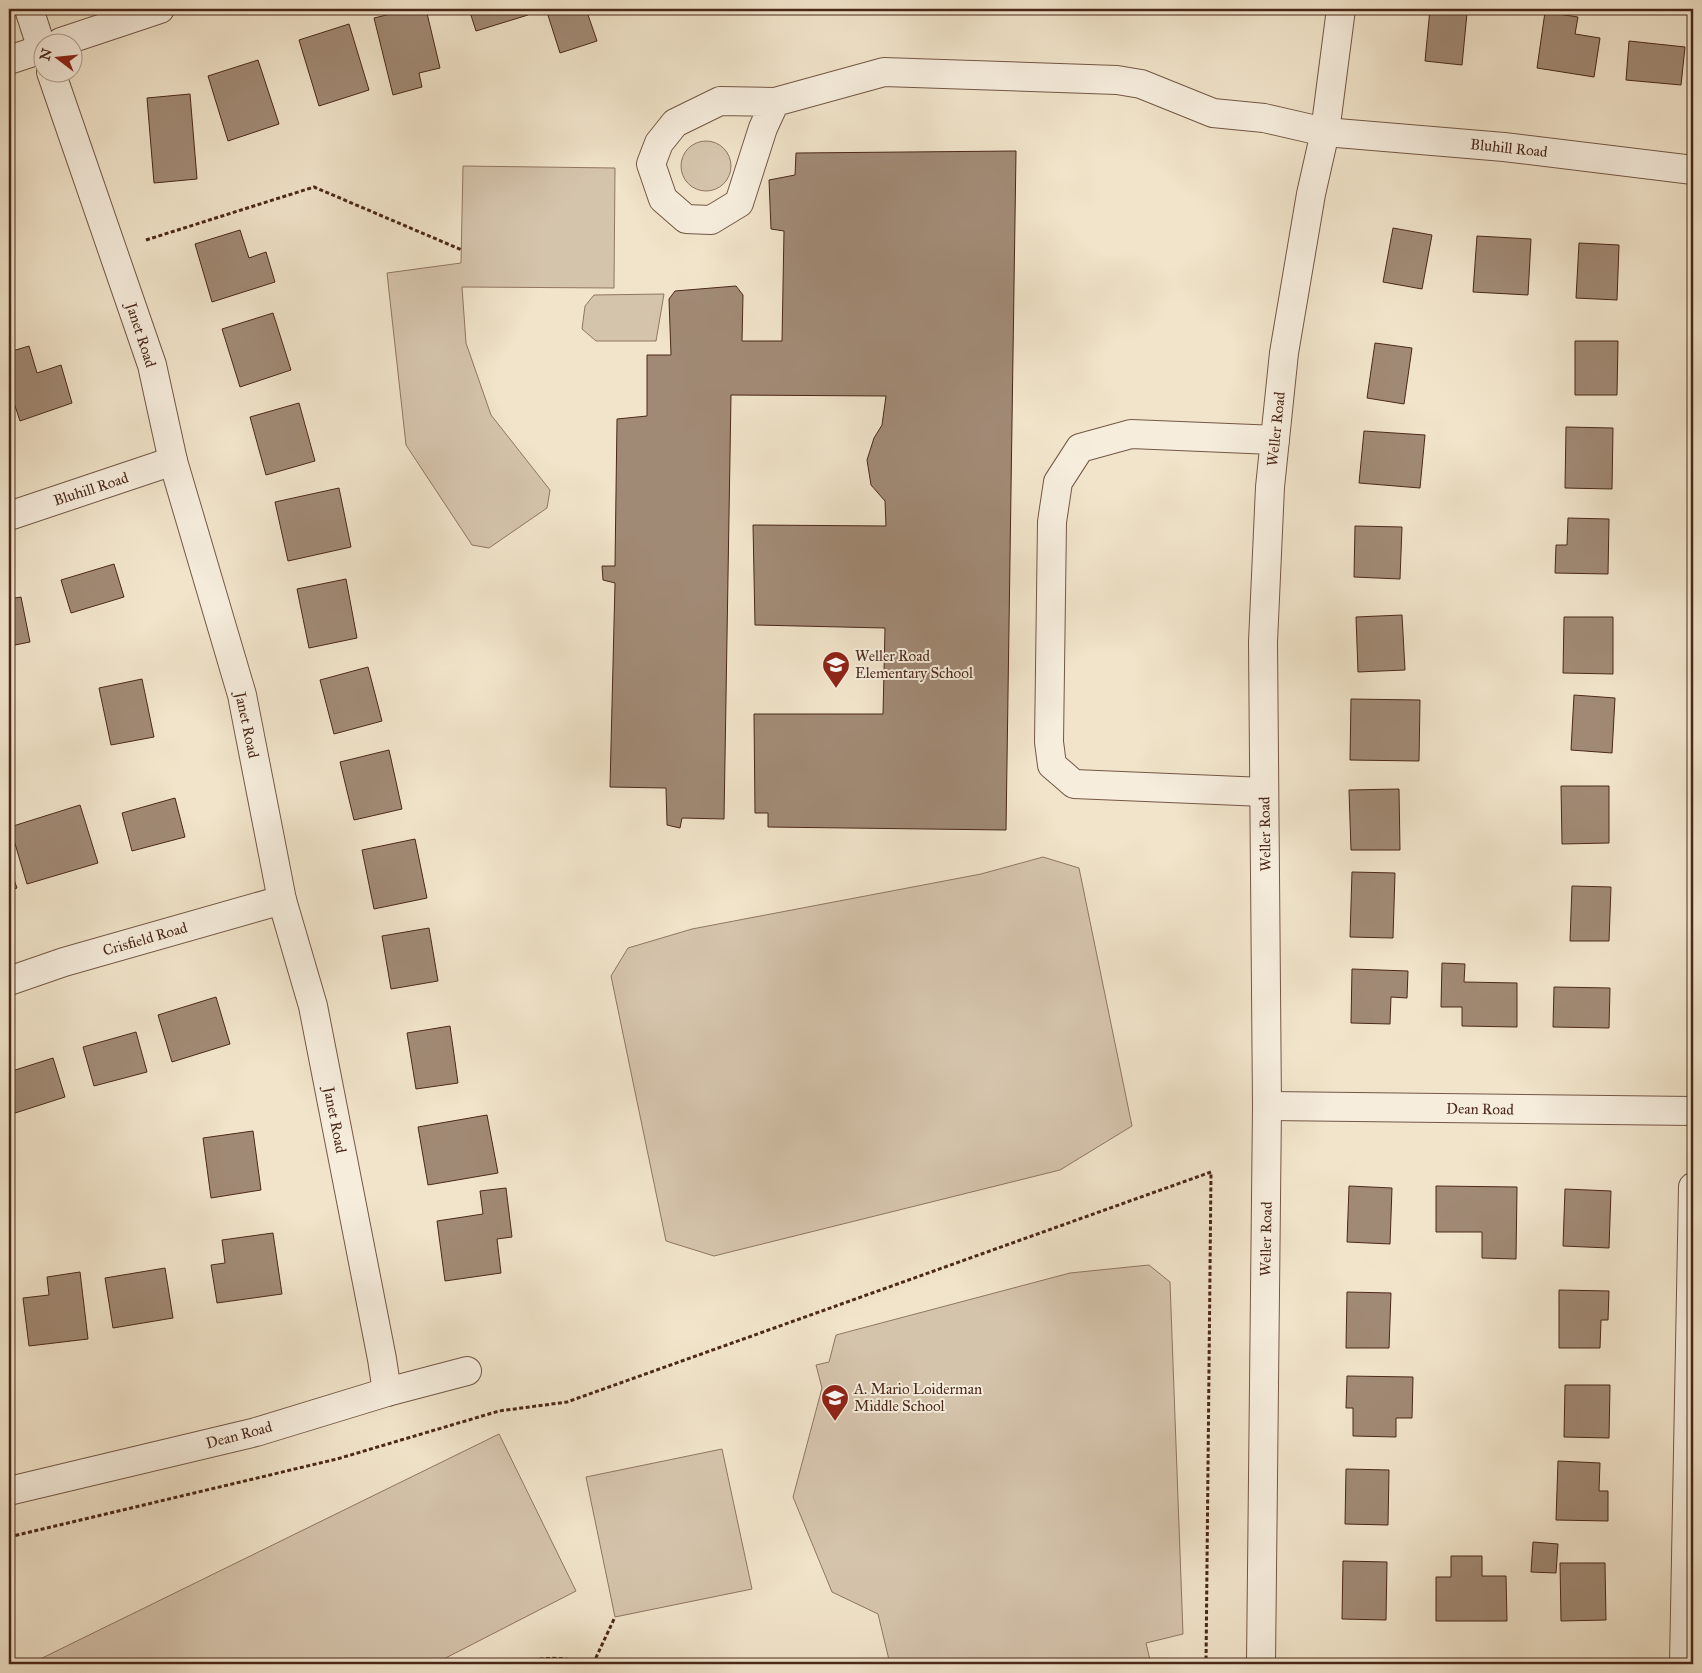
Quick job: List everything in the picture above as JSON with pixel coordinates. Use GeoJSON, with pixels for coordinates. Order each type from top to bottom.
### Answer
{"type":"FeatureCollection","features":[{"type":"Feature","properties":{"kind":"street"},"geometry":{"type":"LineString","coordinates":[[29,9],[36,32]]}},
{"type":"Feature","properties":{"kind":"street"},"geometry":{"type":"LineString","coordinates":[[82,35],[160,9]]}},
{"type":"Feature","properties":{"kind":"street","name":"Weller Road"},"geometry":{"type":"LineString","coordinates":[[1261,1664],[1267,1106],[1263,642],[1270,487],[1284,354],[1311,194],[1325,132],[1341,9]]}},
{"type":"Feature","properties":{"kind":"street"},"geometry":{"type":"LineString","coordinates":[[9,60],[32,52]]}},
{"type":"Feature","properties":{"kind":"street","name":"Bluhill Road"},"geometry":{"type":"LineString","coordinates":[[775,102],[763,128],[738,203],[711,220],[686,219],[663,199],[651,164],[659,144],[675,124],[720,101],[775,102],[884,72],[1117,80],[1140,84],[1213,113],[1264,118],[1325,132],[1504,147],[1693,170]]}},
{"type":"Feature","properties":{"kind":"street","name":"Janet Road"},"geometry":{"type":"LineString","coordinates":[[54,82],[152,365],[174,461],[242,695],[282,900],[313,1006],[387,1392]]}},
{"type":"Feature","properties":{"kind":"street"},"geometry":{"type":"LineString","coordinates":[[1264,792],[1074,784],[1052,765],[1049,742],[1052,522],[1058,482],[1080,448],[1131,434],[1275,440]]}},
{"type":"Feature","properties":{"kind":"street","name":"Bluhill Road"},"geometry":{"type":"LineString","coordinates":[[9,516],[174,461]]}},
{"type":"Feature","properties":{"kind":"street","name":"Crisfield Road"},"geometry":{"type":"LineString","coordinates":[[9,981],[64,962],[282,900]]}},
{"type":"Feature","properties":{"kind":"street","name":"Dean Road"},"geometry":{"type":"LineString","coordinates":[[1267,1106],[1693,1111]]}},
{"type":"Feature","properties":{"kind":"street"},"geometry":{"type":"LineString","coordinates":[[1684,1664],[1693,1187]]}},
{"type":"Feature","properties":{"kind":"street","name":"Dean Road"},"geometry":{"type":"LineString","coordinates":[[9,1491],[256,1432],[387,1392],[467,1371]]}},
{"type":"Feature","properties":{"kind":"path"},"geometry":{"type":"LineString","coordinates":[[146,240],[314,186],[462,250]]}},
{"type":"Feature","properties":{"kind":"path"},"geometry":{"type":"LineString","coordinates":[[9,1537],[337,1459],[498,1411],[567,1402],[1211,1172],[1206,1664]]}},
{"type":"Feature","properties":{"kind":"path"},"geometry":{"type":"LineString","coordinates":[[514,1664],[527,1660],[554,1658],[591,1664],[615,1617]]}},
{"type":"Feature","properties":{"kind":"shaded area"},"geometry":{"type":"Polygon","coordinates":[[[701,141],[711,141],[724,148],[731,161],[731,171],[724,184],[711,191],[701,191],[692,187],[685,180],[681,171],[681,161],[685,152],[692,145],[701,141]]]}},
{"type":"Feature","properties":{"kind":"shaded area"},"geometry":{"type":"Polygon","coordinates":[[[463,166],[615,168],[614,288],[462,287],[466,343],[491,415],[550,490],[547,508],[489,548],[472,545],[406,445],[387,273],[461,263],[463,166]]]}},
{"type":"Feature","properties":{"kind":"shaded area"},"geometry":{"type":"Polygon","coordinates":[[[664,294],[656,341],[596,341],[582,329],[585,306],[594,295],[664,294]]]}},
{"type":"Feature","properties":{"kind":"shaded area"},"geometry":{"type":"Polygon","coordinates":[[[1043,857],[1079,868],[1132,1126],[1060,1170],[714,1256],[666,1241],[611,976],[628,948],[692,929],[981,874],[1043,857]]]}},
{"type":"Feature","properties":{"kind":"shaded area"},"geometry":{"type":"Polygon","coordinates":[[[1149,1265],[1170,1282],[1183,1634],[1146,1643],[1151,1664],[890,1664],[878,1614],[832,1592],[793,1497],[822,1388],[816,1365],[829,1362],[836,1335],[1070,1273],[1149,1265]]]}},
{"type":"Feature","properties":{"kind":"shaded area"},"geometry":{"type":"Polygon","coordinates":[[[499,1434],[576,1591],[434,1664],[30,1664],[499,1434]]]}},
{"type":"Feature","properties":{"kind":"shaded area"},"geometry":{"type":"Polygon","coordinates":[[[722,1449],[752,1589],[615,1617],[586,1477],[722,1449]]]}},
{"type":"Feature","properties":{"kind":"building"},"geometry":{"type":"Polygon","coordinates":[[[411,9],[426,9],[440,68],[419,73],[422,87],[393,95],[374,18],[411,9]]]}},
{"type":"Feature","properties":{"kind":"building"},"geometry":{"type":"Polygon","coordinates":[[[469,9],[526,9],[528,15],[476,31],[469,9]]]}},
{"type":"Feature","properties":{"kind":"building"},"geometry":{"type":"Polygon","coordinates":[[[546,9],[586,9],[597,41],[560,53],[546,9]]]}},
{"type":"Feature","properties":{"kind":"building"},"geometry":{"type":"Polygon","coordinates":[[[1430,9],[1467,13],[1462,65],[1425,61],[1430,9]]]}},
{"type":"Feature","properties":{"kind":"building"},"geometry":{"type":"Polygon","coordinates":[[[1545,12],[1578,17],[1575,34],[1600,38],[1594,77],[1537,68],[1545,12]]]}},
{"type":"Feature","properties":{"kind":"building"},"geometry":{"type":"Polygon","coordinates":[[[349,24],[369,90],[319,106],[299,40],[349,24]]]}},
{"type":"Feature","properties":{"kind":"building"},"geometry":{"type":"Polygon","coordinates":[[[1629,41],[1685,47],[1681,85],[1626,80],[1629,41]]]}},
{"type":"Feature","properties":{"kind":"building"},"geometry":{"type":"Polygon","coordinates":[[[258,60],[279,124],[228,141],[208,76],[258,60]]]}},
{"type":"Feature","properties":{"kind":"building"},"geometry":{"type":"Polygon","coordinates":[[[190,94],[197,179],[154,183],[147,98],[190,94]]]}},
{"type":"Feature","properties":{"kind":"building","name":"Weller Road Elementary School"},"geometry":{"type":"Polygon","coordinates":[[[1016,151],[1006,830],[768,827],[768,813],[755,813],[754,714],[883,714],[885,628],[755,625],[753,525],[886,526],[885,501],[871,485],[867,460],[874,438],[882,425],[886,396],[731,395],[724,819],[682,818],[680,828],[667,825],[666,788],[610,787],[615,583],[603,580],[602,566],[615,566],[617,419],[647,416],[647,355],[671,355],[669,299],[675,291],[736,286],[743,295],[742,341],[782,341],[784,231],[771,229],[769,180],[795,175],[796,153],[1016,151]]]}},
{"type":"Feature","properties":{"kind":"building"},"geometry":{"type":"Polygon","coordinates":[[[1393,228],[1432,235],[1422,289],[1383,282],[1393,228]]]}},
{"type":"Feature","properties":{"kind":"building"},"geometry":{"type":"Polygon","coordinates":[[[240,230],[249,258],[266,252],[275,282],[212,302],[195,244],[240,230]]]}},
{"type":"Feature","properties":{"kind":"building"},"geometry":{"type":"Polygon","coordinates":[[[1477,236],[1531,239],[1528,295],[1473,292],[1477,236]]]}},
{"type":"Feature","properties":{"kind":"building"},"geometry":{"type":"Polygon","coordinates":[[[1579,243],[1619,245],[1617,300],[1576,298],[1579,243]]]}},
{"type":"Feature","properties":{"kind":"building"},"geometry":{"type":"Polygon","coordinates":[[[273,313],[291,370],[240,387],[222,329],[273,313]]]}},
{"type":"Feature","properties":{"kind":"building"},"geometry":{"type":"Polygon","coordinates":[[[1575,341],[1618,341],[1617,395],[1575,395],[1575,341]]]}},
{"type":"Feature","properties":{"kind":"building"},"geometry":{"type":"Polygon","coordinates":[[[1375,343],[1412,348],[1404,404],[1367,398],[1375,343]]]}},
{"type":"Feature","properties":{"kind":"building"},"geometry":{"type":"Polygon","coordinates":[[[29,346],[37,373],[61,365],[72,403],[20,421],[9,388],[9,352],[29,346]]]}},
{"type":"Feature","properties":{"kind":"building"},"geometry":{"type":"Polygon","coordinates":[[[299,403],[315,461],[266,475],[250,417],[299,403]]]}},
{"type":"Feature","properties":{"kind":"building"},"geometry":{"type":"Polygon","coordinates":[[[1566,427],[1613,428],[1612,489],[1565,488],[1566,427]]]}},
{"type":"Feature","properties":{"kind":"building"},"geometry":{"type":"Polygon","coordinates":[[[1364,431],[1425,435],[1420,488],[1359,483],[1364,431]]]}},
{"type":"Feature","properties":{"kind":"building"},"geometry":{"type":"Polygon","coordinates":[[[339,488],[351,547],[288,561],[275,502],[339,488]]]}},
{"type":"Feature","properties":{"kind":"building"},"geometry":{"type":"Polygon","coordinates":[[[1568,518],[1609,519],[1608,574],[1555,573],[1556,545],[1567,545],[1568,518]]]}},
{"type":"Feature","properties":{"kind":"building"},"geometry":{"type":"Polygon","coordinates":[[[1355,526],[1402,527],[1400,579],[1354,577],[1355,526]]]}},
{"type":"Feature","properties":{"kind":"building"},"geometry":{"type":"Polygon","coordinates":[[[114,564],[124,597],[71,613],[61,580],[114,564]]]}},
{"type":"Feature","properties":{"kind":"building"},"geometry":{"type":"Polygon","coordinates":[[[346,579],[357,638],[309,648],[297,589],[346,579]]]}},
{"type":"Feature","properties":{"kind":"building"},"geometry":{"type":"Polygon","coordinates":[[[21,597],[30,642],[10,646],[14,667],[9,668],[9,599],[21,597]]]}},
{"type":"Feature","properties":{"kind":"building"},"geometry":{"type":"Polygon","coordinates":[[[1402,615],[1405,670],[1358,672],[1356,617],[1402,615]]]}},
{"type":"Feature","properties":{"kind":"building"},"geometry":{"type":"Polygon","coordinates":[[[1564,617],[1613,617],[1613,674],[1563,673],[1564,617]]]}},
{"type":"Feature","properties":{"kind":"building"},"geometry":{"type":"Polygon","coordinates":[[[368,667],[382,721],[334,734],[320,680],[368,667]]]}},
{"type":"Feature","properties":{"kind":"building"},"geometry":{"type":"Polygon","coordinates":[[[142,679],[154,737],[111,745],[99,688],[142,679]]]}},
{"type":"Feature","properties":{"kind":"building"},"geometry":{"type":"Polygon","coordinates":[[[1574,695],[1615,698],[1612,753],[1571,750],[1574,695]]]}},
{"type":"Feature","properties":{"kind":"building"},"geometry":{"type":"Polygon","coordinates":[[[1351,699],[1420,700],[1419,761],[1350,760],[1351,699]]]}},
{"type":"Feature","properties":{"kind":"building"},"geometry":{"type":"Polygon","coordinates":[[[389,750],[402,809],[354,820],[340,762],[389,750]]]}},
{"type":"Feature","properties":{"kind":"building"},"geometry":{"type":"Polygon","coordinates":[[[1561,786],[1609,786],[1609,843],[1562,844],[1561,786]]]}},
{"type":"Feature","properties":{"kind":"building"},"geometry":{"type":"Polygon","coordinates":[[[1399,789],[1400,850],[1351,850],[1349,790],[1399,789]]]}},
{"type":"Feature","properties":{"kind":"building"},"geometry":{"type":"Polygon","coordinates":[[[175,798],[185,837],[132,851],[122,813],[175,798]]]}},
{"type":"Feature","properties":{"kind":"building"},"geometry":{"type":"Polygon","coordinates":[[[80,805],[98,863],[27,884],[10,827],[80,805]]]}},
{"type":"Feature","properties":{"kind":"building"},"geometry":{"type":"Polygon","coordinates":[[[415,839],[427,898],[374,909],[362,850],[415,839]]]}},
{"type":"Feature","properties":{"kind":"building"},"geometry":{"type":"Polygon","coordinates":[[[9,866],[17,888],[9,891],[9,866]]]}},
{"type":"Feature","properties":{"kind":"building"},"geometry":{"type":"Polygon","coordinates":[[[1352,872],[1395,873],[1393,938],[1350,937],[1352,872]]]}},
{"type":"Feature","properties":{"kind":"building"},"geometry":{"type":"Polygon","coordinates":[[[1572,886],[1611,887],[1609,941],[1570,941],[1572,886]]]}},
{"type":"Feature","properties":{"kind":"building"},"geometry":{"type":"Polygon","coordinates":[[[429,928],[438,981],[391,989],[382,936],[429,928]]]}},
{"type":"Feature","properties":{"kind":"building"},"geometry":{"type":"Polygon","coordinates":[[[1442,963],[1465,964],[1464,982],[1517,983],[1517,1027],[1462,1026],[1462,1007],[1441,1007],[1442,963]]]}},
{"type":"Feature","properties":{"kind":"building"},"geometry":{"type":"Polygon","coordinates":[[[1352,969],[1408,971],[1407,998],[1391,997],[1390,1024],[1351,1023],[1352,969]]]}},
{"type":"Feature","properties":{"kind":"building"},"geometry":{"type":"Polygon","coordinates":[[[1554,987],[1610,988],[1609,1028],[1553,1027],[1554,987]]]}},
{"type":"Feature","properties":{"kind":"building"},"geometry":{"type":"Polygon","coordinates":[[[216,997],[230,1044],[172,1062],[158,1015],[216,997]]]}},
{"type":"Feature","properties":{"kind":"building"},"geometry":{"type":"Polygon","coordinates":[[[450,1026],[458,1083],[416,1089],[407,1033],[450,1026]]]}},
{"type":"Feature","properties":{"kind":"building"},"geometry":{"type":"Polygon","coordinates":[[[136,1032],[147,1072],[94,1086],[83,1047],[136,1032]]]}},
{"type":"Feature","properties":{"kind":"building"},"geometry":{"type":"Polygon","coordinates":[[[53,1058],[65,1097],[12,1114],[9,1104],[9,1072],[53,1058]]]}},
{"type":"Feature","properties":{"kind":"building"},"geometry":{"type":"Polygon","coordinates":[[[487,1115],[498,1173],[428,1185],[418,1127],[487,1115]]]}},
{"type":"Feature","properties":{"kind":"building"},"geometry":{"type":"Polygon","coordinates":[[[253,1131],[261,1190],[211,1198],[203,1138],[253,1131]]]}},
{"type":"Feature","properties":{"kind":"building"},"geometry":{"type":"Polygon","coordinates":[[[1349,1186],[1392,1188],[1390,1244],[1347,1242],[1349,1186]]]}},
{"type":"Feature","properties":{"kind":"building"},"geometry":{"type":"Polygon","coordinates":[[[1436,1186],[1517,1187],[1516,1259],[1482,1258],[1482,1232],[1436,1232],[1436,1186]]]}},
{"type":"Feature","properties":{"kind":"building"},"geometry":{"type":"Polygon","coordinates":[[[506,1188],[512,1237],[497,1239],[501,1273],[445,1281],[437,1221],[483,1214],[480,1191],[506,1188]]]}},
{"type":"Feature","properties":{"kind":"building"},"geometry":{"type":"Polygon","coordinates":[[[1565,1189],[1611,1191],[1609,1248],[1563,1246],[1565,1189]]]}},
{"type":"Feature","properties":{"kind":"building"},"geometry":{"type":"Polygon","coordinates":[[[273,1233],[282,1294],[217,1303],[211,1265],[225,1263],[222,1240],[273,1233]]]}},
{"type":"Feature","properties":{"kind":"building"},"geometry":{"type":"Polygon","coordinates":[[[165,1268],[173,1318],[113,1328],[105,1278],[165,1268]]]}},
{"type":"Feature","properties":{"kind":"building"},"geometry":{"type":"Polygon","coordinates":[[[80,1272],[88,1339],[29,1346],[23,1298],[49,1295],[47,1277],[80,1272]]]}},
{"type":"Feature","properties":{"kind":"building"},"geometry":{"type":"Polygon","coordinates":[[[1559,1290],[1609,1291],[1608,1320],[1601,1320],[1600,1348],[1559,1348],[1559,1290]]]}},
{"type":"Feature","properties":{"kind":"building"},"geometry":{"type":"Polygon","coordinates":[[[1347,1292],[1391,1293],[1389,1348],[1346,1348],[1347,1292]]]}},
{"type":"Feature","properties":{"kind":"building"},"geometry":{"type":"Polygon","coordinates":[[[1347,1376],[1413,1377],[1412,1418],[1396,1418],[1396,1437],[1353,1436],[1353,1408],[1346,1408],[1347,1376]]]}},
{"type":"Feature","properties":{"kind":"building"},"geometry":{"type":"Polygon","coordinates":[[[1565,1385],[1610,1385],[1609,1438],[1564,1437],[1565,1385]]]}},
{"type":"Feature","properties":{"kind":"building"},"geometry":{"type":"Polygon","coordinates":[[[1558,1461],[1600,1463],[1599,1491],[1608,1491],[1608,1521],[1556,1520],[1558,1461]]]}},
{"type":"Feature","properties":{"kind":"building"},"geometry":{"type":"Polygon","coordinates":[[[1346,1469],[1389,1470],[1388,1525],[1345,1524],[1346,1469]]]}},
{"type":"Feature","properties":{"kind":"building"},"geometry":{"type":"Polygon","coordinates":[[[1533,1542],[1558,1544],[1556,1573],[1531,1572],[1533,1542]]]}},
{"type":"Feature","properties":{"kind":"building"},"geometry":{"type":"Polygon","coordinates":[[[1451,1556],[1482,1556],[1482,1576],[1506,1576],[1507,1621],[1436,1621],[1436,1577],[1451,1577],[1451,1556]]]}},
{"type":"Feature","properties":{"kind":"building"},"geometry":{"type":"Polygon","coordinates":[[[1343,1561],[1387,1562],[1386,1620],[1342,1619],[1343,1561]]]}},
{"type":"Feature","properties":{"kind":"building"},"geometry":{"type":"Polygon","coordinates":[[[1560,1563],[1605,1563],[1606,1620],[1561,1621],[1560,1563]]]}},
{"type":"Feature","properties":{"kind":"place","name":"Weller Road Elementary School"},"geometry":{"type":"Point","coordinates":[836,689]}},
{"type":"Feature","properties":{"kind":"place","name":"A. Mario Loiderman Middle School"},"geometry":{"type":"Point","coordinates":[835,1422]}}]}
